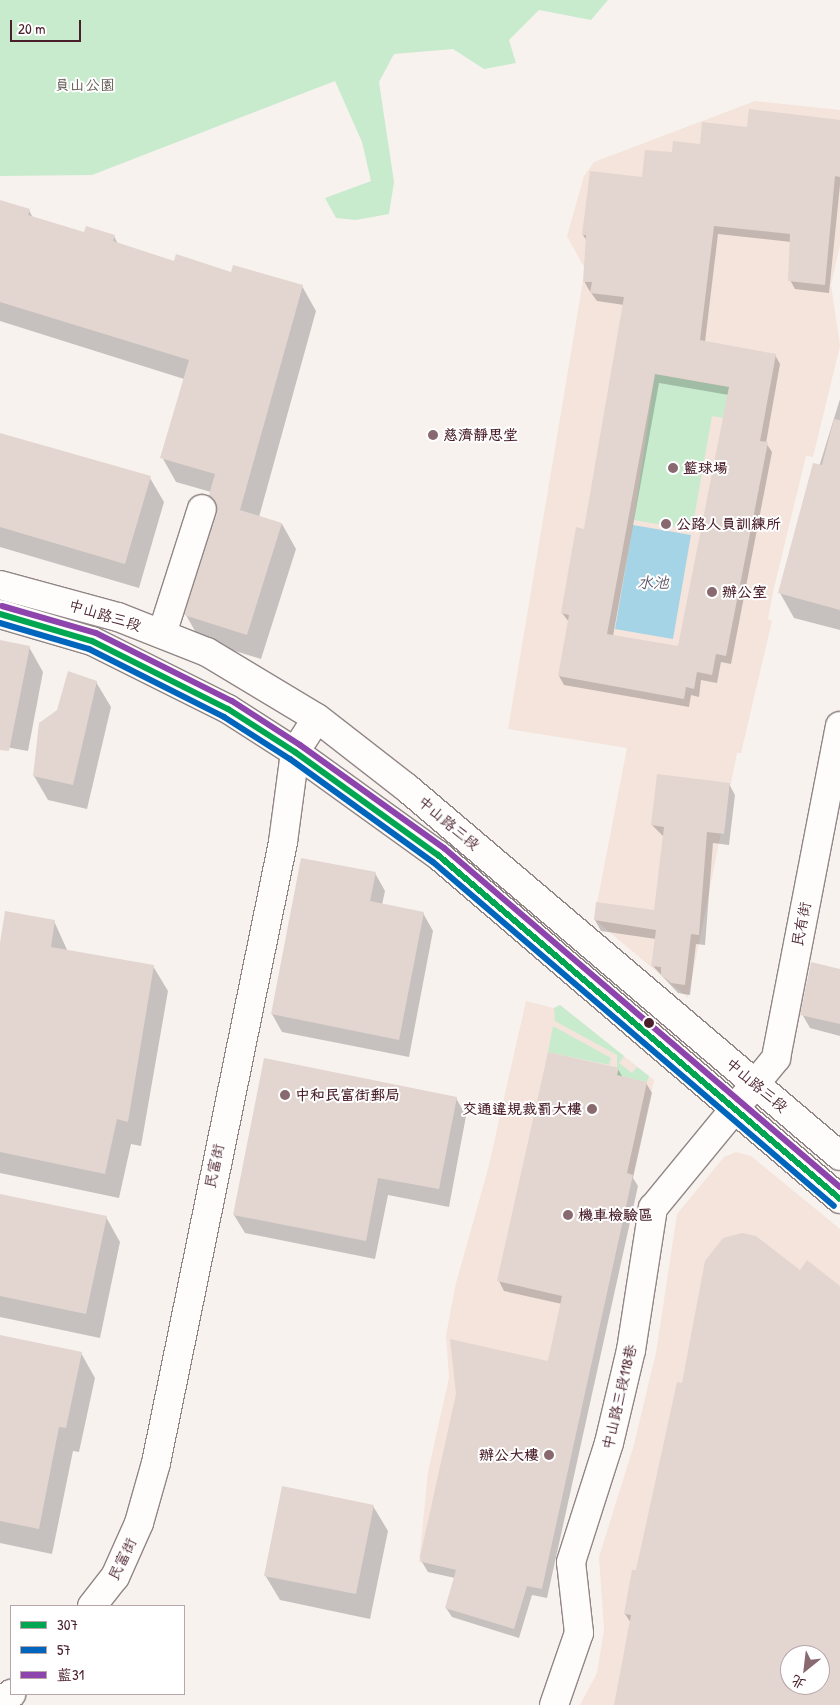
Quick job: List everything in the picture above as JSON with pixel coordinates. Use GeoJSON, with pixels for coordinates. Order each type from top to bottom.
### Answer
{"type":"FeatureCollection","features":[{"type":"Feature","properties":{"kind":"street"},"geometry":{"type":"LineString","coordinates":[[162,634],[202,509]]}},
{"type":"Feature","properties":{"kind":"street","name":"中山路三段"},"geometry":{"type":"LineString","coordinates":[[0,585],[118,617],[207,652],[316,718],[408,788],[840,1156]]}},
{"type":"Feature","properties":{"kind":"street","name":"中山路三段"},"geometry":{"type":"LineString","coordinates":[[0,614],[100,645],[228,709],[296,752],[438,855],[840,1199]]}},
{"type":"Feature","properties":{"kind":"street","name":"民富街"},"geometry":{"type":"LineString","coordinates":[[93,1605],[115,1577],[139,1523],[156,1463],[283,842],[296,752],[316,718]]}},
{"type":"Feature","properties":{"kind":"street","name":"民有街"},"geometry":{"type":"LineString","coordinates":[[734,1109],[776,1058],[840,726]]}},
{"type":"Feature","properties":{"kind":"street","name":"中山路三段118巷"},"geometry":{"type":"LineString","coordinates":[[554,1705],[579,1633],[571,1562],[609,1443],[631,1350],[653,1208],[734,1109]]}},
{"type":"Feature","properties":{"kind":"shaded area","name":"公路人員訓練所"},"geometry":{"type":"Polygon","coordinates":[[[755,101],[840,110],[840,245],[831,285],[840,346],[813,457],[806,456],[773,592],[768,619],[772,621],[741,753],[737,753],[688,998],[594,919],[627,748],[508,729],[585,269],[567,236],[584,176],[594,162],[755,101]]]}},
{"type":"Feature","properties":{"kind":"shaded area"},"geometry":{"type":"Polygon","coordinates":[[[526,1001],[554,1008],[560,1005],[654,1080],[542,1589],[419,1562],[428,1472],[449,1378],[446,1335],[456,1283],[488,1169],[526,1001]]]}},
{"type":"Feature","properties":{"kind":"shaded area"},"geometry":{"type":"Polygon","coordinates":[[[736,1152],[751,1156],[840,1229],[840,1705],[580,1705],[597,1673],[604,1630],[599,1557],[633,1448],[656,1353],[677,1214],[724,1157],[736,1152]]]}},
{"type":"Feature","properties":{"kind":"green space","name":"員山公園"},"geometry":{"type":"Polygon","coordinates":[[[0,0],[608,0],[591,20],[539,10],[509,40],[516,63],[484,69],[453,49],[394,54],[379,82],[394,182],[389,214],[356,220],[336,218],[325,198],[371,181],[362,142],[335,81],[92,175],[0,176],[0,0]]]}},
{"type":"Feature","properties":{"kind":"green space","name":"籃球場"},"geometry":{"type":"Polygon","coordinates":[[[655,374],[729,387],[724,418],[712,416],[692,530],[634,520],[655,374]]]}},
{"type":"Feature","properties":{"kind":"green space"},"geometry":{"type":"Polygon","coordinates":[[[560,1005],[624,1056],[619,1063],[632,1073],[637,1067],[649,1076],[647,1082],[617,1075],[617,1055],[555,1021],[554,1008],[560,1005]]]}},
{"type":"Feature","properties":{"kind":"green space"},"geometry":{"type":"Polygon","coordinates":[[[553,1026],[611,1058],[609,1065],[548,1052],[553,1026]]]}},
{"type":"Feature","properties":{"kind":"water","name":"水池"},"geometry":{"type":"Polygon","coordinates":[[[633,525],[691,535],[673,639],[615,629],[633,525]]]}},
{"type":"Feature","properties":{"kind":"building"},"geometry":{"type":"Polygon","coordinates":[[[749,109],[840,120],[840,177],[835,176],[825,285],[788,281],[790,234],[714,226],[700,340],[776,354],[760,441],[768,442],[726,656],[716,654],[712,675],[697,672],[694,689],[686,687],[684,699],[558,676],[569,615],[561,613],[576,527],[584,529],[624,297],[590,293],[592,282],[583,282],[586,235],[582,235],[590,171],[642,177],[645,150],[672,152],[673,141],[700,144],[702,122],[747,127],[749,109]],[[655,374],[607,634],[678,646],[729,387],[655,374]]]}},
{"type":"Feature","properties":{"kind":"building"},"geometry":{"type":"Polygon","coordinates":[[[0,200],[30,209],[28,215],[84,232],[86,226],[115,235],[113,241],[174,261],[176,254],[231,272],[233,265],[303,285],[240,510],[282,523],[247,635],[184,615],[217,506],[209,495],[215,474],[160,458],[189,360],[0,302],[0,200]]]}},
{"type":"Feature","properties":{"kind":"building"},"geometry":{"type":"Polygon","coordinates":[[[834,419],[840,420],[840,610],[778,593],[813,463],[822,465],[834,419]]]}},
{"type":"Feature","properties":{"kind":"building"},"geometry":{"type":"Polygon","coordinates":[[[0,433],[151,476],[125,564],[0,527],[0,433]]]}},
{"type":"Feature","properties":{"kind":"building"},"geometry":{"type":"Polygon","coordinates":[[[0,640],[30,646],[9,751],[0,750],[0,640]]]}},
{"type":"Feature","properties":{"kind":"building"},"geometry":{"type":"Polygon","coordinates":[[[68,671],[97,681],[73,785],[33,776],[39,723],[57,710],[68,671]]]}},
{"type":"Feature","properties":{"kind":"building"},"geometry":{"type":"Polygon","coordinates":[[[657,774],[730,783],[724,834],[707,832],[699,935],[691,934],[685,985],[671,983],[661,975],[661,967],[651,966],[656,930],[594,920],[596,902],[654,910],[664,827],[651,825],[657,774]]]}},
{"type":"Feature","properties":{"kind":"building"},"geometry":{"type":"Polygon","coordinates":[[[301,858],[376,872],[370,901],[424,912],[399,1040],[271,1014],[301,858]]]}},
{"type":"Feature","properties":{"kind":"building"},"geometry":{"type":"Polygon","coordinates":[[[5,911],[55,920],[51,947],[154,965],[128,1122],[117,1119],[105,1174],[0,1152],[0,943],[5,911]]]}},
{"type":"Feature","properties":{"kind":"building"},"geometry":{"type":"Polygon","coordinates":[[[811,962],[840,969],[840,1024],[800,1015],[811,962]]]}},
{"type":"Feature","properties":{"kind":"building"},"geometry":{"type":"Polygon","coordinates":[[[548,1052],[619,1068],[617,1075],[647,1082],[627,1173],[633,1175],[542,1589],[527,1586],[514,1629],[445,1608],[456,1570],[421,1562],[420,1557],[456,1394],[450,1339],[548,1361],[562,1296],[497,1281],[548,1052]]]}},
{"type":"Feature","properties":{"kind":"building"},"geometry":{"type":"Polygon","coordinates":[[[264,1058],[457,1097],[439,1189],[378,1178],[366,1241],[233,1215],[264,1058]]]}},
{"type":"Feature","properties":{"kind":"building"},"geometry":{"type":"Polygon","coordinates":[[[0,1194],[107,1216],[86,1314],[0,1296],[0,1194]]]}},
{"type":"Feature","properties":{"kind":"building"},"geometry":{"type":"Polygon","coordinates":[[[742,1233],[756,1236],[800,1270],[807,1260],[840,1286],[840,1705],[614,1705],[631,1615],[624,1614],[632,1570],[636,1570],[677,1382],[682,1383],[705,1261],[723,1238],[742,1233]]]}},
{"type":"Feature","properties":{"kind":"building"},"geometry":{"type":"Polygon","coordinates":[[[0,1335],[82,1352],[66,1428],[59,1427],[39,1529],[0,1521],[0,1335]]]}},
{"type":"Feature","properties":{"kind":"building"},"geometry":{"type":"Polygon","coordinates":[[[282,1486],[374,1505],[356,1594],[264,1576],[282,1486]]]}},
{"type":"Feature","properties":{"kind":"transit line","name":"藍31"},"geometry":{"type":"LineString","coordinates":[[2,606],[96,633],[232,701],[300,745],[444,848],[840,1187]]}},
{"type":"Feature","properties":{"kind":"transit line","name":"307"},"geometry":{"type":"LineString","coordinates":[[0,614],[92,641],[228,709],[295,752],[438,855],[840,1199]]}},
{"type":"Feature","properties":{"kind":"transit line","name":"57"},"geometry":{"type":"LineString","coordinates":[[0,623],[89,649],[224,717],[290,759],[433,862],[834,1206]]}},
{"type":"Feature","properties":{"kind":"place","name":"慈濟靜思堂"},"geometry":{"type":"Point","coordinates":[433,435]}},
{"type":"Feature","properties":{"kind":"place","name":"籃球場"},"geometry":{"type":"Point","coordinates":[673,468]}},
{"type":"Feature","properties":{"kind":"place","name":"公路人員訓練所"},"geometry":{"type":"Point","coordinates":[666,524]}},
{"type":"Feature","properties":{"kind":"place","name":"辦公室"},"geometry":{"type":"Point","coordinates":[712,592]}},
{"type":"Feature","properties":{"kind":"place","name":"中和民富街郵局"},"geometry":{"type":"Point","coordinates":[285,1095]}},
{"type":"Feature","properties":{"kind":"place","name":"交通違規裁罰大樓"},"geometry":{"type":"Point","coordinates":[592,1109]}},
{"type":"Feature","properties":{"kind":"place","name":"機車檢驗區"},"geometry":{"type":"Point","coordinates":[568,1215]}},
{"type":"Feature","properties":{"kind":"place","name":"辦公大樓"},"geometry":{"type":"Point","coordinates":[549,1455]}}]}
